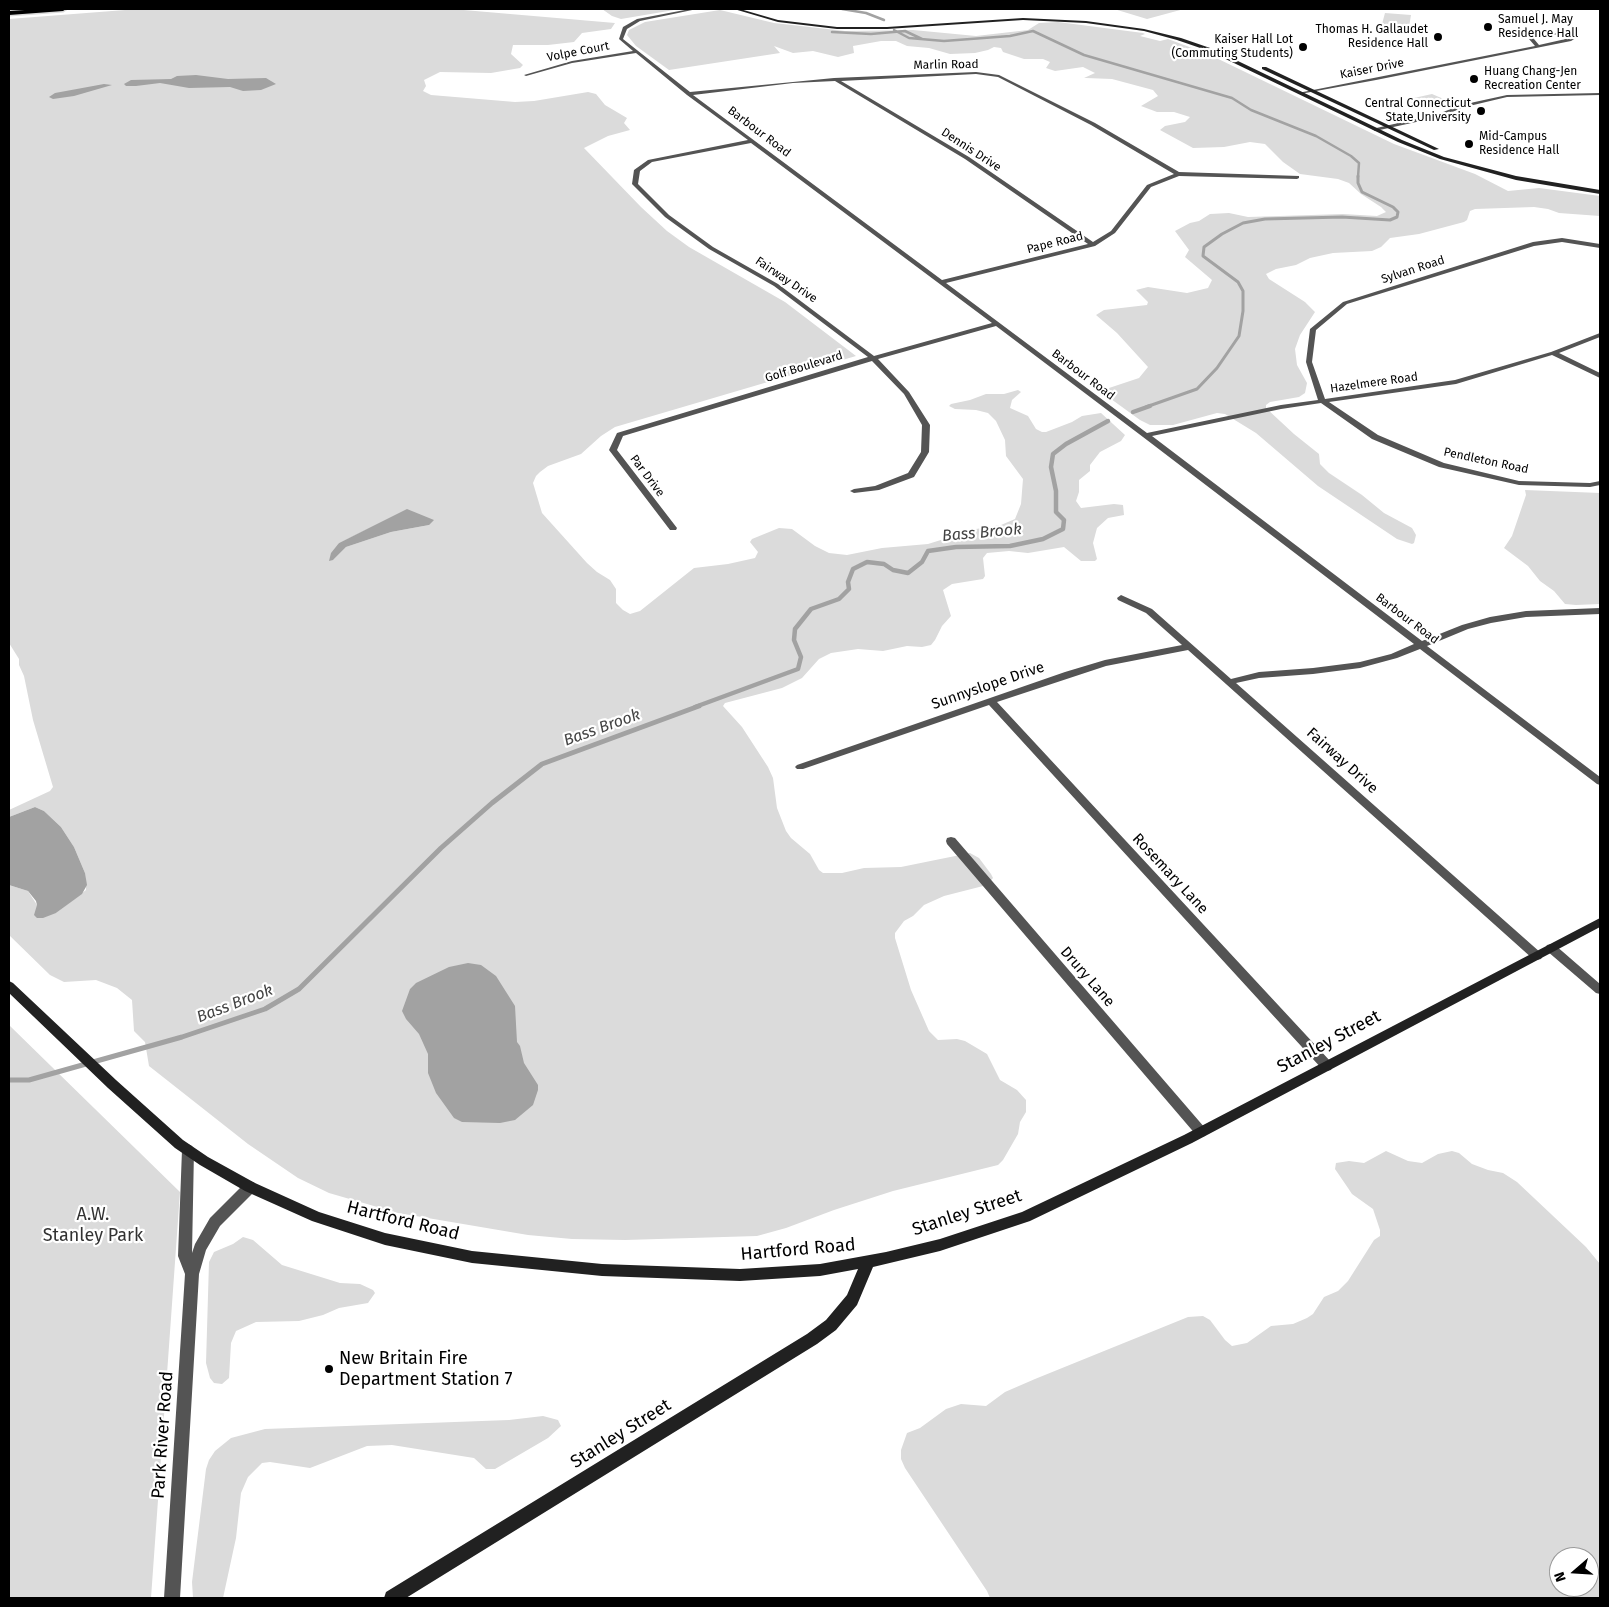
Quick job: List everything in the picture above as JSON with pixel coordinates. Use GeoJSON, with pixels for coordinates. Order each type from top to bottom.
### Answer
{"type":"FeatureCollection","features":[{"type":"Feature","properties":{"kind":"highway"},"geometry":{"type":"LineString","coordinates":[[9,13],[63,9]]}},
{"type":"Feature","properties":{"kind":"main road"},"geometry":{"type":"LineString","coordinates":[[736,9],[763,18],[791,23],[856,26],[941,24],[992,19],[1042,19],[1090,22],[1133,28],[1203,47],[1426,152],[1474,168],[1535,182],[1600,192]]}},
{"type":"Feature","properties":{"kind":"main road"},"geometry":{"type":"LineString","coordinates":[[753,9],[798,20],[856,26],[1010,15],[1084,18],[1164,30],[1223,49]]}},
{"type":"Feature","properties":{"kind":"main road"},"geometry":{"type":"LineString","coordinates":[[936,20],[941,24]]}},
{"type":"Feature","properties":{"kind":"main road"},"geometry":{"type":"LineString","coordinates":[[1261,66],[1441,151],[1487,165],[1540,177],[1600,186]]}},
{"type":"Feature","properties":{"kind":"main road","name":"Stanley Street"},"geometry":{"type":"LineString","coordinates":[[392,1598],[812,1339],[830,1325],[852,1300],[868,1262],[940,1245],[1025,1217],[1201,1132],[1600,922]]}},
{"type":"Feature","properties":{"kind":"main road","name":"Hartford Road"},"geometry":{"type":"LineString","coordinates":[[9,986],[155,1123],[188,1150],[250,1187],[302,1211],[367,1234],[430,1250],[494,1260],[611,1270],[721,1275],[803,1271],[868,1262]]}},
{"type":"Feature","properties":{"kind":"street","name":"Barbour Road"},"geometry":{"type":"LineString","coordinates":[[695,9],[639,20],[625,28],[621,39],[689,94],[1146,435],[1600,782]]}},
{"type":"Feature","properties":{"kind":"street","name":"Kaiser Drive"},"geometry":{"type":"LineString","coordinates":[[1300,93],[1571,40],[1574,38],[1561,34],[1541,34],[1531,39],[1537,46]]}},
{"type":"Feature","properties":{"kind":"street","name":"Volpe Court"},"geometry":{"type":"LineString","coordinates":[[526,75],[572,62],[636,52]]}},
{"type":"Feature","properties":{"kind":"street","name":"Marlin Road"},"geometry":{"type":"LineString","coordinates":[[689,94],[834,79],[976,73],[999,76],[1093,124],[1178,174]]}},
{"type":"Feature","properties":{"kind":"street","name":"Dennis Drive"},"geometry":{"type":"LineString","coordinates":[[834,79],[967,158],[1093,245]]}},
{"type":"Feature","properties":{"kind":"street"},"geometry":{"type":"LineString","coordinates":[[1375,129],[1438,116],[1463,106],[1507,96],[1600,94]]}},
{"type":"Feature","properties":{"kind":"street","name":"Fairway Drive"},"geometry":{"type":"LineString","coordinates":[[753,141],[650,160],[637,170],[635,184],[667,216],[711,248],[776,285],[873,358],[907,393],[926,425],[925,452],[911,475],[876,488],[854,491]]}},
{"type":"Feature","properties":{"kind":"street","name":"Pape Road"},"geometry":{"type":"LineString","coordinates":[[942,282],[1093,245],[1113,232],[1149,186],[1178,174],[1297,177]]}},
{"type":"Feature","properties":{"kind":"street","name":"Sylvan Road"},"geometry":{"type":"LineString","coordinates":[[1322,401],[1309,362],[1313,329],[1345,304],[1533,244],[1562,240],[1600,246]]}},
{"type":"Feature","properties":{"kind":"street","name":"Golf Boulevard"},"geometry":{"type":"LineString","coordinates":[[620,435],[873,358],[996,324]]}},
{"type":"Feature","properties":{"kind":"street","name":"Hazelmere Road"},"geometry":{"type":"LineString","coordinates":[[1146,435],[1281,407],[1456,382],[1554,353],[1600,335]]}},
{"type":"Feature","properties":{"kind":"street"},"geometry":{"type":"LineString","coordinates":[[1554,353],[1600,376]]}},
{"type":"Feature","properties":{"kind":"street","name":"Pendleton Road"},"geometry":{"type":"LineString","coordinates":[[1322,401],[1375,438],[1442,465],[1519,483],[1590,485],[1600,483]]}},
{"type":"Feature","properties":{"kind":"street","name":"Par Drive"},"geometry":{"type":"LineString","coordinates":[[620,435],[613,450],[673,528]]}},
{"type":"Feature","properties":{"kind":"street","name":"Fairway Drive"},"geometry":{"type":"LineString","coordinates":[[1121,598],[1149,611],[1537,956]]}},
{"type":"Feature","properties":{"kind":"street"},"geometry":{"type":"LineString","coordinates":[[1229,682],[1259,674],[1313,671],[1360,665],[1394,656],[1490,620],[1526,614],[1600,611]]}},
{"type":"Feature","properties":{"kind":"street","name":"Sunnyslope Drive"},"geometry":{"type":"LineString","coordinates":[[800,767],[1105,663],[1189,647]]}},
{"type":"Feature","properties":{"kind":"street","name":"Rosemary Lane"},"geometry":{"type":"LineString","coordinates":[[991,701],[1327,1066]]}},
{"type":"Feature","properties":{"kind":"street","name":"Drury Lane"},"geometry":{"type":"LineString","coordinates":[[951,841],[1201,1132]]}},
{"type":"Feature","properties":{"kind":"street"},"geometry":{"type":"LineString","coordinates":[[1551,948],[1600,990]]}},
{"type":"Feature","properties":{"kind":"street","name":"Park River Road"},"geometry":{"type":"LineString","coordinates":[[188,1150],[185,1256],[192,1274]]}},
{"type":"Feature","properties":{"kind":"street","name":"Park River Road"},"geometry":{"type":"LineString","coordinates":[[172,1598],[192,1274],[200,1248],[215,1222],[250,1187]]}},
{"type":"Feature","properties":{"kind":"green space"},"geometry":{"type":"Polygon","coordinates":[[[138,9],[452,9],[615,23],[611,29],[582,33],[574,42],[548,45],[513,45],[511,54],[523,65],[520,68],[491,73],[440,72],[424,80],[426,86],[423,91],[431,95],[515,102],[534,101],[588,92],[596,94],[605,105],[627,118],[624,123],[630,130],[608,136],[584,148],[641,207],[667,231],[689,247],[785,302],[856,356],[615,427],[601,436],[581,454],[548,466],[536,476],[533,483],[542,513],[587,563],[610,580],[616,589],[616,603],[630,614],[640,611],[694,568],[728,564],[755,558],[758,552],[750,542],[752,539],[779,528],[792,529],[815,546],[829,553],[847,555],[882,548],[928,544],[976,529],[1001,525],[1015,519],[1021,504],[1023,479],[1006,456],[1005,440],[996,421],[988,413],[976,410],[955,409],[949,406],[951,404],[986,394],[1004,394],[1018,390],[1021,392],[1012,400],[1010,408],[1028,416],[1036,429],[1042,432],[1072,422],[1082,416],[1101,413],[1125,435],[1121,441],[1100,452],[1090,465],[1090,471],[1079,480],[1079,492],[1076,501],[1081,508],[1114,504],[1123,505],[1124,515],[1108,518],[1097,528],[1093,543],[1097,559],[1095,561],[1081,561],[1064,547],[1028,553],[1009,551],[987,553],[983,558],[985,576],[983,579],[952,584],[943,590],[951,616],[942,626],[931,645],[922,647],[907,646],[883,651],[858,649],[831,653],[819,659],[802,678],[782,688],[725,703],[723,706],[742,727],[768,767],[773,778],[777,808],[786,831],[791,838],[810,854],[819,870],[823,873],[842,873],[864,868],[901,867],[970,853],[979,858],[991,874],[993,878],[987,885],[944,896],[924,905],[913,916],[904,921],[895,933],[895,938],[911,990],[929,1031],[938,1040],[957,1039],[965,1041],[987,1054],[1000,1080],[1017,1090],[1026,1100],[1026,1112],[1020,1122],[1018,1134],[998,1165],[893,1191],[786,1228],[757,1236],[625,1240],[572,1239],[528,1235],[398,1213],[329,1193],[298,1178],[248,1144],[149,1066],[145,1042],[134,1031],[132,1000],[117,988],[96,980],[64,982],[50,975],[9,935],[9,885],[28,891],[37,905],[56,913],[86,890],[85,873],[74,847],[61,827],[44,811],[35,807],[9,817],[9,810],[50,791],[53,787],[33,720],[19,659],[9,643],[9,19],[138,9]],[[429,525],[366,530],[339,543],[333,560],[346,547],[391,532],[429,525]]]}},
{"type":"Feature","properties":{"kind":"green space"},"geometry":{"type":"Polygon","coordinates":[[[602,9],[680,9],[621,19],[612,16],[602,9]]]}},
{"type":"Feature","properties":{"kind":"green space"},"geometry":{"type":"Polygon","coordinates":[[[1114,9],[1184,9],[1147,19],[1114,9]]]}},
{"type":"Feature","properties":{"kind":"green space"},"geometry":{"type":"Polygon","coordinates":[[[720,10],[774,23],[845,31],[913,30],[976,36],[1028,30],[1039,23],[1058,22],[1143,33],[1145,34],[1140,36],[1160,41],[1168,39],[1208,54],[1394,144],[1475,174],[1508,191],[1539,188],[1600,196],[1600,216],[1559,213],[1534,207],[1475,209],[1470,211],[1467,220],[1464,222],[1419,234],[1390,238],[1381,247],[1372,251],[1333,253],[1310,258],[1296,265],[1276,269],[1266,274],[1269,279],[1305,302],[1315,312],[1300,335],[1295,349],[1297,365],[1307,383],[1305,393],[1299,397],[1270,402],[1266,405],[1266,408],[1319,454],[1320,464],[1329,473],[1362,495],[1384,513],[1412,528],[1416,535],[1412,544],[1397,539],[1318,486],[1256,433],[1225,414],[1217,413],[1173,425],[1150,425],[1100,391],[1139,378],[1148,367],[1117,333],[1096,315],[1104,310],[1147,305],[1148,302],[1136,290],[1148,287],[1187,293],[1208,288],[1212,280],[1185,257],[1189,250],[1175,231],[1210,214],[1229,213],[1248,217],[1343,214],[1377,216],[1386,212],[1381,207],[1361,194],[1349,183],[1338,179],[1300,174],[1283,162],[1265,144],[1250,142],[1224,147],[1193,148],[1160,130],[1165,126],[1185,122],[1190,117],[1174,112],[1157,112],[1141,106],[1158,96],[1153,90],[1112,79],[1084,78],[1095,73],[1083,67],[1055,71],[1046,68],[1050,62],[1043,59],[1024,59],[1003,52],[1001,48],[994,47],[975,53],[950,54],[929,48],[907,46],[896,41],[881,41],[853,46],[854,53],[838,57],[813,51],[793,53],[774,46],[780,53],[669,70],[636,46],[627,35],[629,30],[645,22],[720,10]]]}},
{"type":"Feature","properties":{"kind":"green space"},"geometry":{"type":"Polygon","coordinates":[[[1385,13],[1411,15],[1409,27],[1382,24],[1385,13]]]}},
{"type":"Feature","properties":{"kind":"green space"},"geometry":{"type":"Polygon","coordinates":[[[1432,94],[1446,100],[1419,106],[1405,100],[1432,94]]]}},
{"type":"Feature","properties":{"kind":"green space"},"geometry":{"type":"Polygon","coordinates":[[[1525,490],[1600,493],[1600,604],[1565,604],[1554,591],[1540,581],[1528,566],[1504,548],[1512,536],[1526,495],[1525,490]]]}},
{"type":"Feature","properties":{"kind":"green space","name":"A.W. Stanley Park"},"geometry":{"type":"Polygon","coordinates":[[[9,1025],[180,1192],[151,1598],[9,1598],[9,1025]]]}},
{"type":"Feature","properties":{"kind":"green space"},"geometry":{"type":"Polygon","coordinates":[[[1386,1151],[1408,1161],[1422,1163],[1438,1154],[1452,1151],[1459,1153],[1472,1164],[1503,1173],[1517,1182],[1586,1247],[1600,1264],[1600,1598],[990,1598],[905,1468],[901,1459],[901,1450],[907,1433],[920,1428],[946,1409],[961,1404],[986,1406],[1005,1392],[1188,1317],[1203,1316],[1210,1320],[1232,1346],[1247,1343],[1271,1326],[1293,1324],[1307,1318],[1313,1314],[1324,1297],[1338,1291],[1348,1281],[1374,1240],[1380,1236],[1380,1230],[1373,1209],[1352,1194],[1335,1169],[1336,1163],[1349,1161],[1364,1163],[1386,1151]]]}},
{"type":"Feature","properties":{"kind":"green space"},"geometry":{"type":"Polygon","coordinates":[[[243,1237],[253,1240],[282,1265],[340,1283],[360,1284],[373,1290],[375,1293],[368,1303],[339,1308],[323,1315],[299,1321],[256,1322],[236,1331],[231,1343],[229,1378],[222,1384],[214,1383],[210,1378],[206,1363],[209,1262],[214,1252],[233,1244],[243,1237]]]}},
{"type":"Feature","properties":{"kind":"green space"},"geometry":{"type":"Polygon","coordinates":[[[543,1416],[558,1420],[561,1426],[548,1438],[495,1469],[486,1469],[474,1458],[392,1445],[367,1446],[310,1468],[270,1462],[262,1463],[248,1477],[241,1493],[236,1538],[223,1598],[193,1598],[192,1582],[206,1469],[215,1451],[231,1438],[265,1429],[509,1420],[543,1416]]]}},
{"type":"Feature","properties":{"kind":"shaded area"},"geometry":{"type":"Polygon","coordinates":[[[196,75],[228,79],[266,78],[276,84],[261,90],[243,91],[230,87],[189,88],[160,83],[136,86],[126,86],[124,84],[131,80],[171,79],[177,76],[196,75]]]}},
{"type":"Feature","properties":{"kind":"shaded area"},"geometry":{"type":"Polygon","coordinates":[[[104,84],[112,85],[74,96],[53,99],[49,97],[55,93],[104,84]]]}},
{"type":"Feature","properties":{"kind":"shaded area"},"geometry":{"type":"Polygon","coordinates":[[[407,509],[434,520],[429,525],[391,532],[346,547],[333,560],[329,561],[331,553],[339,543],[407,509]]]}},
{"type":"Feature","properties":{"kind":"shaded area"},"geometry":{"type":"Polygon","coordinates":[[[35,807],[44,811],[61,827],[74,847],[85,873],[87,885],[82,894],[56,913],[43,918],[37,918],[34,915],[37,905],[36,901],[28,891],[9,885],[9,817],[35,807]]]}},
{"type":"Feature","properties":{"kind":"shaded area"},"geometry":{"type":"Polygon","coordinates":[[[468,963],[481,965],[496,976],[515,1006],[517,1042],[520,1046],[524,1063],[538,1085],[538,1090],[533,1105],[515,1120],[500,1123],[462,1122],[454,1118],[436,1093],[428,1073],[428,1054],[419,1034],[406,1019],[402,1011],[410,989],[416,983],[449,967],[468,963]]]}},
{"type":"Feature","properties":{"kind":"waterway","name":"Bass Brook"},"geometry":{"type":"LineString","coordinates":[[842,9],[866,13],[884,20]]}},
{"type":"Feature","properties":{"kind":"waterway"},"geometry":{"type":"LineString","coordinates":[[897,32],[905,31],[922,39]]}},
{"type":"Feature","properties":{"kind":"waterway"},"geometry":{"type":"LineString","coordinates":[[897,32],[909,38],[944,41],[1010,36],[1033,31],[1084,55],[1232,98],[1251,110],[1316,136],[1351,156],[1359,163],[1358,177]]}},
{"type":"Feature","properties":{"kind":"waterway"},"geometry":{"type":"LineString","coordinates":[[832,32],[871,34],[897,32]]}},
{"type":"Feature","properties":{"kind":"waterway"},"geometry":{"type":"LineString","coordinates":[[1146,407],[1197,389],[1217,368],[1239,336],[1243,311],[1243,291],[1238,282],[1203,256],[1204,247],[1222,234],[1243,223],[1265,219],[1342,217],[1390,220],[1397,217],[1398,212],[1393,207],[1362,192],[1358,183],[1358,177]]}},
{"type":"Feature","properties":{"kind":"waterway"},"geometry":{"type":"LineString","coordinates":[[1133,412],[1150,406]]}},
{"type":"Feature","properties":{"kind":"waterway","name":"Bass Brook"},"geometry":{"type":"LineString","coordinates":[[695,707],[798,669],[801,657],[794,640],[795,629],[811,609],[839,599],[849,589],[848,582],[853,569],[867,562],[884,564],[893,570],[908,573],[922,562],[928,551],[956,547],[1010,546],[1043,539],[1063,529],[1064,520],[1056,512],[1056,491],[1051,467],[1053,454],[1066,444],[1108,421]]}},
{"type":"Feature","properties":{"kind":"waterway","name":"Bass Brook"},"geometry":{"type":"LineString","coordinates":[[9,1080],[29,1080],[182,1037],[265,1009],[299,989],[441,848],[492,803],[542,764],[699,706]]}},
{"type":"Feature","properties":{"kind":"place","name":"Samuel J. May Residence Hall"},"geometry":{"type":"Point","coordinates":[1488,27]}},
{"type":"Feature","properties":{"kind":"place","name":"Thomas H. Gallaudet Residence Hall"},"geometry":{"type":"Point","coordinates":[1438,37]}},
{"type":"Feature","properties":{"kind":"place","name":"Kaiser Hall Lot (Commuting Students)"},"geometry":{"type":"Point","coordinates":[1303,47]}},
{"type":"Feature","properties":{"kind":"place","name":"Huang Chang-Jen Recreation Center"},"geometry":{"type":"Point","coordinates":[1474,79]}},
{"type":"Feature","properties":{"kind":"place","name":"Central Connecticut State University"},"geometry":{"type":"Point","coordinates":[1481,111]}},
{"type":"Feature","properties":{"kind":"place","name":"Mid-Campus Residence Hall"},"geometry":{"type":"Point","coordinates":[1469,144]}},
{"type":"Feature","properties":{"kind":"place","name":"New Britain Fire Department Station 7"},"geometry":{"type":"Point","coordinates":[329,1369]}}]}
